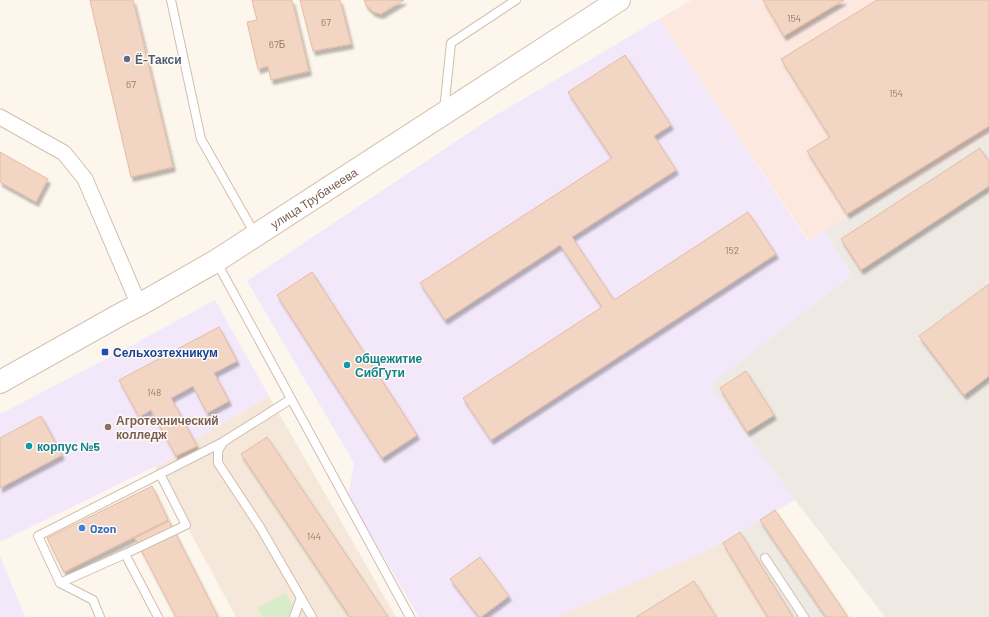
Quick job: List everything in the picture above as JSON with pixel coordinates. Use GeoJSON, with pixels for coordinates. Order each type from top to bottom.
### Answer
{"type":"FeatureCollection","features":[{"type":"Feature","properties":{"kind":"main road","name":"улица Трубачеева"},"geometry":{"type":"LineString","coordinates":[[0,382],[216,261],[619,0]]}},
{"type":"Feature","properties":{"kind":"street"},"geometry":{"type":"LineString","coordinates":[[0,117],[64,153],[85,179],[139,305]]}},
{"type":"Feature","properties":{"kind":"lane"},"geometry":{"type":"LineString","coordinates":[[171,0],[201,139],[255,235]]}},
{"type":"Feature","properties":{"kind":"lane"},"geometry":{"type":"LineString","coordinates":[[443,114],[451,43],[516,0]]}},
{"type":"Feature","properties":{"kind":"lane"},"geometry":{"type":"LineString","coordinates":[[216,261],[410,617]]}},
{"type":"Feature","properties":{"kind":"lane"},"geometry":{"type":"LineString","coordinates":[[100,617],[93,600],[60,583],[38,536],[223,442],[292,399]]}},
{"type":"Feature","properties":{"kind":"lane"},"geometry":{"type":"LineString","coordinates":[[223,442],[218,451],[218,463],[260,527],[312,617]]}},
{"type":"Feature","properties":{"kind":"lane"},"geometry":{"type":"LineString","coordinates":[[60,583],[186,525],[160,474]]}},
{"type":"Feature","properties":{"kind":"lane"},"geometry":{"type":"LineString","coordinates":[[125,554],[158,617]]}},
{"type":"Feature","properties":{"kind":"lane"},"geometry":{"type":"LineString","coordinates":[[765,558],[804,617]]}},
{"type":"Feature","properties":{"kind":"lane"},"geometry":{"type":"LineString","coordinates":[[294,617],[301,598]]}},
{"type":"Feature","properties":{"kind":"shaded area"},"geometry":{"type":"Polygon","coordinates":[[[691,0],[989,0],[989,136],[809,241],[659,19],[691,0]]]}},
{"type":"Feature","properties":{"kind":"shaded area"},"geometry":{"type":"Polygon","coordinates":[[[659,19],[808,241],[824,231],[852,275],[710,385],[795,500],[706,551],[556,617],[419,617],[348,496],[354,463],[247,281],[491,118],[659,19]]]}},
{"type":"Feature","properties":{"kind":"shaded area"},"geometry":{"type":"Polygon","coordinates":[[[989,136],[989,617],[885,617],[709,385],[852,275],[824,231],[989,136]]]}},
{"type":"Feature","properties":{"kind":"shaded area","name":"Агротехнический колледж"},"geometry":{"type":"Polygon","coordinates":[[[215,300],[269,396],[194,440],[197,446],[0,542],[0,414],[215,300]]]}},
{"type":"Feature","properties":{"kind":"shaded area"},"geometry":{"type":"Polygon","coordinates":[[[269,396],[396,617],[236,617],[155,467],[196,446],[194,440],[269,396]]]}},
{"type":"Feature","properties":{"kind":"shaded area"},"geometry":{"type":"Polygon","coordinates":[[[795,500],[723,543],[768,617],[556,617],[706,551],[795,500]]]}},
{"type":"Feature","properties":{"kind":"shaded area"},"geometry":{"type":"Polygon","coordinates":[[[775,510],[848,617],[768,617],[723,543],[775,510]]]}},
{"type":"Feature","properties":{"kind":"shaded area"},"geometry":{"type":"Polygon","coordinates":[[[0,556],[25,617],[0,617],[0,556]]]}},
{"type":"Feature","properties":{"kind":"green space"},"geometry":{"type":"Polygon","coordinates":[[[285,593],[300,617],[263,617],[257,608],[285,593]]]}},
{"type":"Feature","properties":{"kind":"building"},"geometry":{"type":"Polygon","coordinates":[[[90,0],[133,0],[173,167],[131,177],[90,0]]]}},
{"type":"Feature","properties":{"kind":"building"},"geometry":{"type":"Polygon","coordinates":[[[252,0],[292,0],[309,71],[271,80],[268,66],[258,69],[247,22],[257,20],[252,0]]]}},
{"type":"Feature","properties":{"kind":"building"},"geometry":{"type":"Polygon","coordinates":[[[300,0],[340,0],[351,44],[313,51],[300,0]]]}},
{"type":"Feature","properties":{"kind":"building"},"geometry":{"type":"Polygon","coordinates":[[[364,0],[404,0],[381,14],[373,12],[366,5],[364,0]]]}},
{"type":"Feature","properties":{"kind":"building"},"geometry":{"type":"Polygon","coordinates":[[[763,0],[844,0],[784,36],[763,0]]]}},
{"type":"Feature","properties":{"kind":"building"},"geometry":{"type":"Polygon","coordinates":[[[877,0],[989,0],[989,126],[847,214],[807,151],[830,137],[781,59],[877,0]]]}},
{"type":"Feature","properties":{"kind":"building"},"geometry":{"type":"Polygon","coordinates":[[[625,55],[671,125],[654,136],[676,170],[572,237],[614,300],[748,212],[776,254],[491,440],[463,398],[602,307],[560,245],[445,320],[420,283],[612,158],[568,92],[625,55]]]}},
{"type":"Feature","properties":{"kind":"building"},"geometry":{"type":"Polygon","coordinates":[[[980,148],[989,162],[989,186],[861,270],[841,239],[980,148]]]}},
{"type":"Feature","properties":{"kind":"building"},"geometry":{"type":"Polygon","coordinates":[[[0,152],[48,179],[36,202],[0,182],[0,152]]]}},
{"type":"Feature","properties":{"kind":"building","name":"общежитие СибГути"},"geometry":{"type":"Polygon","coordinates":[[[312,272],[417,435],[382,458],[277,295],[312,272]]]}},
{"type":"Feature","properties":{"kind":"building"},"geometry":{"type":"Polygon","coordinates":[[[989,284],[989,376],[964,395],[919,336],[989,284]]]}},
{"type":"Feature","properties":{"kind":"building"},"geometry":{"type":"Polygon","coordinates":[[[219,327],[237,361],[214,373],[229,401],[207,413],[193,386],[171,398],[197,446],[176,456],[151,410],[139,417],[119,380],[219,327]]]}},
{"type":"Feature","properties":{"kind":"building"},"geometry":{"type":"Polygon","coordinates":[[[746,371],[774,415],[747,432],[720,388],[746,371]]]}},
{"type":"Feature","properties":{"kind":"building","name":"корпус №5"},"geometry":{"type":"Polygon","coordinates":[[[41,416],[62,455],[0,488],[0,438],[41,416]]]}},
{"type":"Feature","properties":{"kind":"building"},"geometry":{"type":"Polygon","coordinates":[[[267,437],[388,617],[350,617],[241,454],[267,437]]]}},
{"type":"Feature","properties":{"kind":"building"},"geometry":{"type":"Polygon","coordinates":[[[152,486],[168,520],[64,572],[47,538],[152,486]]]}},
{"type":"Feature","properties":{"kind":"building"},"geometry":{"type":"Polygon","coordinates":[[[775,510],[848,617],[826,617],[760,520],[775,510]]]}},
{"type":"Feature","properties":{"kind":"building"},"geometry":{"type":"Polygon","coordinates":[[[169,521],[218,617],[176,617],[135,538],[169,521]]]}},
{"type":"Feature","properties":{"kind":"building"},"geometry":{"type":"Polygon","coordinates":[[[740,532],[793,617],[768,617],[723,543],[740,532]]]}},
{"type":"Feature","properties":{"kind":"building"},"geometry":{"type":"Polygon","coordinates":[[[480,557],[509,596],[479,617],[450,579],[480,557]]]}},
{"type":"Feature","properties":{"kind":"building"},"geometry":{"type":"Polygon","coordinates":[[[694,581],[716,617],[636,617],[694,581]]]}},
{"type":"Feature","properties":{"kind":"place","name":"Ё-Такси"},"geometry":{"type":"Point","coordinates":[127,59]}},
{"type":"Feature","properties":{"kind":"place","name":"Сельхозтехникум"},"geometry":{"type":"Point","coordinates":[105,352]}},
{"type":"Feature","properties":{"kind":"place","name":"общежитие СибГути"},"geometry":{"type":"Point","coordinates":[347,365]}},
{"type":"Feature","properties":{"kind":"place","name":"Агротехнический колледж"},"geometry":{"type":"Point","coordinates":[108,427]}},
{"type":"Feature","properties":{"kind":"place","name":"корпус №5"},"geometry":{"type":"Point","coordinates":[29,446]}},
{"type":"Feature","properties":{"kind":"place","name":"Ozon"},"geometry":{"type":"Point","coordinates":[82,528]}}]}
